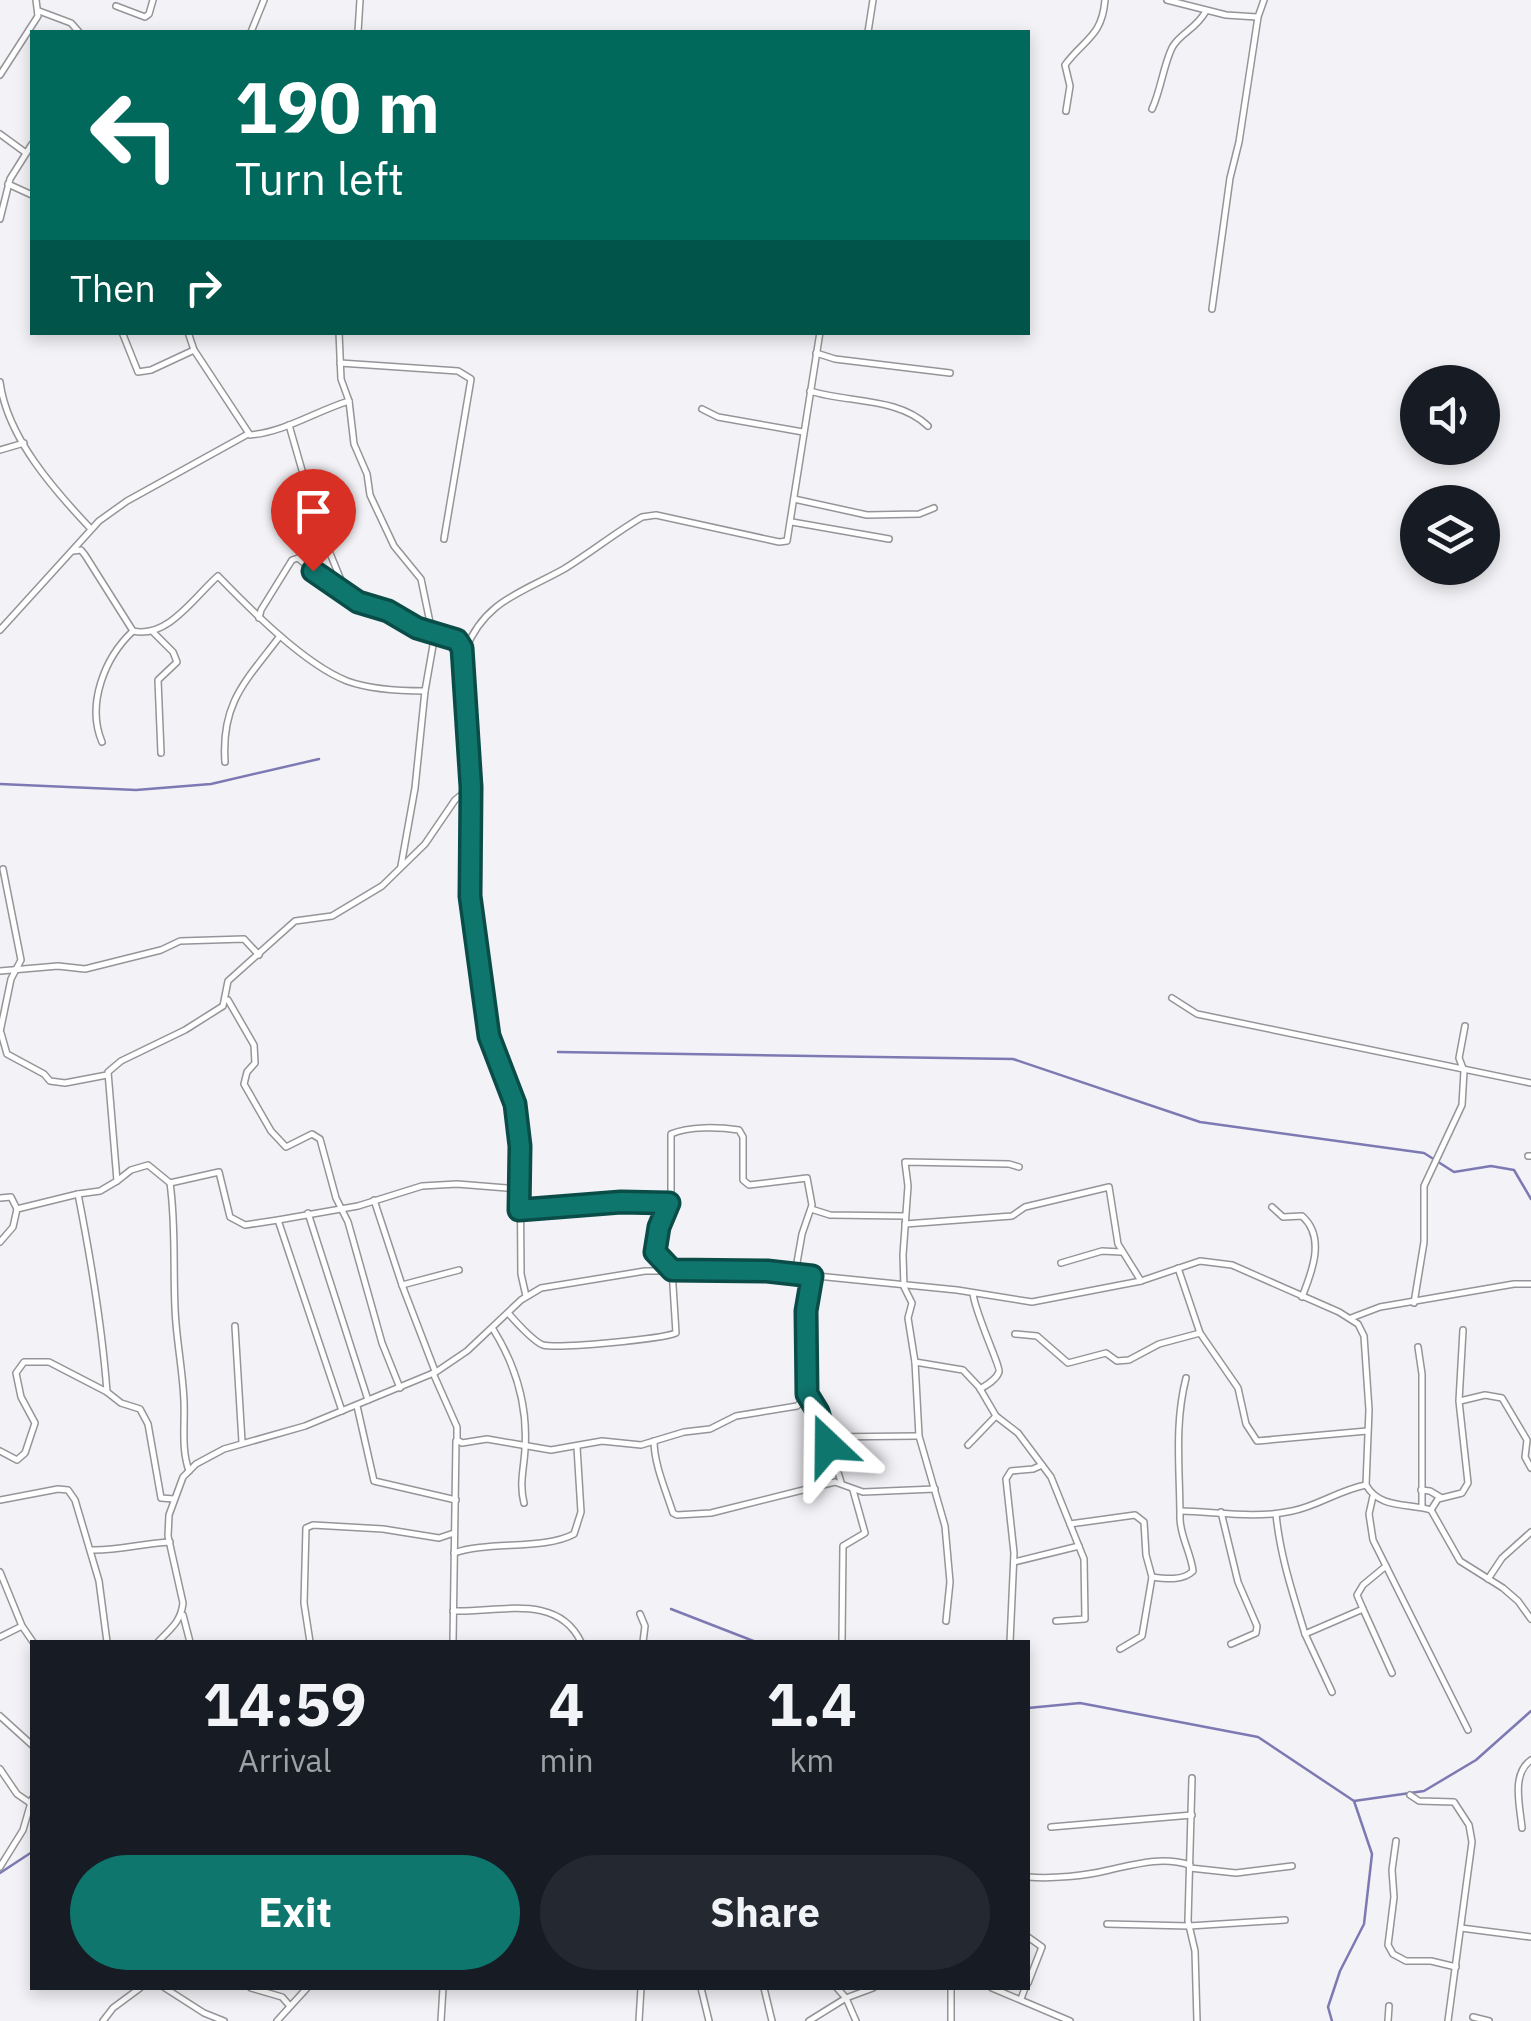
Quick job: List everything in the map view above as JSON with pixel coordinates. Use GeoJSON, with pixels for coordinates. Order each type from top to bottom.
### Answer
{"type":"FeatureCollection","features":[{"type":"Feature","properties":{"kind":"street"},"geometry":{"type":"LineString","coordinates":[[0,75],[38,10],[36,0]]}},
{"type":"Feature","properties":{"kind":"street"},"geometry":{"type":"LineString","coordinates":[[116,6],[145,17],[153,0]]}},
{"type":"Feature","properties":{"kind":"street"},"geometry":{"type":"LineString","coordinates":[[358,30],[360,0]]}},
{"type":"Feature","properties":{"kind":"street"},"geometry":{"type":"LineString","coordinates":[[868,30],[874,0]]}},
{"type":"Feature","properties":{"kind":"street"},"geometry":{"type":"LineString","coordinates":[[1066,111],[1070,86],[1064,65],[1096,33],[1104,16],[1105,0]]}},
{"type":"Feature","properties":{"kind":"street"},"geometry":{"type":"LineString","coordinates":[[1168,0],[1208,11],[1258,17]]}},
{"type":"Feature","properties":{"kind":"street"},"geometry":{"type":"LineString","coordinates":[[1200,0],[1208,11]]}},
{"type":"Feature","properties":{"kind":"street"},"geometry":{"type":"LineString","coordinates":[[1212,309],[1230,178],[1264,0]]}},
{"type":"Feature","properties":{"kind":"street"},"geometry":{"type":"LineString","coordinates":[[251,30],[262,1]]}},
{"type":"Feature","properties":{"kind":"street"},"geometry":{"type":"LineString","coordinates":[[38,10],[75,25],[78,30]]}},
{"type":"Feature","properties":{"kind":"street"},"geometry":{"type":"LineString","coordinates":[[1152,109],[1172,48],[1208,11]]}},
{"type":"Feature","properties":{"kind":"street"},"geometry":{"type":"LineString","coordinates":[[0,134],[26,154]]}},
{"type":"Feature","properties":{"kind":"street"},"geometry":{"type":"LineString","coordinates":[[0,219],[8,184],[30,147]]}},
{"type":"Feature","properties":{"kind":"street"},"geometry":{"type":"LineString","coordinates":[[8,184],[30,194]]}},
{"type":"Feature","properties":{"kind":"street"},"geometry":{"type":"LineString","coordinates":[[123,335],[138,372],[152,370],[194,350]]}},
{"type":"Feature","properties":{"kind":"street"},"geometry":{"type":"LineString","coordinates":[[189,335],[194,350],[248,434]]}},
{"type":"Feature","properties":{"kind":"street"},"geometry":{"type":"LineString","coordinates":[[339,335],[341,380],[349,401],[354,444],[367,474],[370,495],[394,546],[420,579],[434,633],[401,869]]}},
{"type":"Feature","properties":{"kind":"street"},"geometry":{"type":"LineString","coordinates":[[464,655],[472,633],[487,612],[562,570],[642,516],[656,515],[779,542],[790,538],[819,335]]}},
{"type":"Feature","properties":{"kind":"street"},"geometry":{"type":"LineString","coordinates":[[816,353],[950,373]]}},
{"type":"Feature","properties":{"kind":"street"},"geometry":{"type":"LineString","coordinates":[[340,364],[458,371],[471,379],[444,539]]}},
{"type":"Feature","properties":{"kind":"street"},"geometry":{"type":"LineString","coordinates":[[0,382],[2,402],[24,444],[90,530]]}},
{"type":"Feature","properties":{"kind":"street"},"geometry":{"type":"LineString","coordinates":[[810,391],[837,400],[894,407],[928,426]]}},
{"type":"Feature","properties":{"kind":"street"},"geometry":{"type":"LineString","coordinates":[[0,630],[90,530],[127,501],[248,434],[289,426],[349,401]]}},
{"type":"Feature","properties":{"kind":"street"},"geometry":{"type":"LineString","coordinates":[[702,409],[718,417],[804,432]]}},
{"type":"Feature","properties":{"kind":"street"},"geometry":{"type":"LineString","coordinates":[[289,426],[316,518],[343,585],[340,592]]}},
{"type":"Feature","properties":{"kind":"street"},"geometry":{"type":"LineString","coordinates":[[0,450],[24,444]]}},
{"type":"Feature","properties":{"kind":"street"},"geometry":{"type":"LineString","coordinates":[[794,499],[867,515],[919,514],[934,508]]}},
{"type":"Feature","properties":{"kind":"street"},"geometry":{"type":"LineString","coordinates":[[792,522],[889,539]]}},
{"type":"Feature","properties":{"kind":"street"},"geometry":{"type":"LineString","coordinates":[[73,551],[80,550],[85,555],[133,630]]}},
{"type":"Feature","properties":{"kind":"street"},"geometry":{"type":"LineString","coordinates":[[259,618],[260,610],[292,560],[298,558],[358,602],[388,611],[417,628],[457,640],[464,655],[471,787],[468,850],[477,956],[489,1036],[515,1104],[520,1146],[521,1274],[526,1296]]}},
{"type":"Feature","properties":{"kind":"street"},"geometry":{"type":"LineString","coordinates":[[133,630],[152,631],[170,622],[218,576],[280,636],[342,679],[425,691]]}},
{"type":"Feature","properties":{"kind":"street"},"geometry":{"type":"LineString","coordinates":[[102,742],[96,713],[98,690],[115,650],[133,630]]}},
{"type":"Feature","properties":{"kind":"street"},"geometry":{"type":"LineString","coordinates":[[152,631],[173,652],[177,662],[158,680],[161,752]]}},
{"type":"Feature","properties":{"kind":"street"},"geometry":{"type":"LineString","coordinates":[[226,762],[226,717],[280,636]]}},
{"type":"Feature","properties":{"kind":"street"},"geometry":{"type":"LineString","coordinates":[[3,869],[21,960],[11,979],[0,1032],[8,1054],[50,1081],[65,1083],[107,1075],[121,1061],[224,1006],[228,981],[295,922],[332,916],[401,869],[436,830],[455,800],[471,787]]}},
{"type":"Feature","properties":{"kind":"street"},"geometry":{"type":"LineString","coordinates":[[0,971],[58,966],[86,969],[187,940],[244,939],[259,955]]}},
{"type":"Feature","properties":{"kind":"street"},"geometry":{"type":"LineString","coordinates":[[226,998],[254,1045],[256,1063],[247,1072],[244,1084],[280,1143],[286,1146],[312,1134],[318,1136],[382,1343],[400,1388]]}},
{"type":"Feature","properties":{"kind":"street"},"geometry":{"type":"LineString","coordinates":[[1172,998],[1197,1014],[1531,1083]]}},
{"type":"Feature","properties":{"kind":"street"},"geometry":{"type":"LineString","coordinates":[[1414,1303],[1424,1242],[1424,1186],[1462,1106],[1464,1071],[1459,1058],[1465,1026]]}},
{"type":"Feature","properties":{"kind":"street"},"geometry":{"type":"LineString","coordinates":[[107,1075],[117,1181]]}},
{"type":"Feature","properties":{"kind":"street"},"geometry":{"type":"LineString","coordinates":[[509,1314],[534,1341],[549,1346],[676,1333],[672,1270],[655,1252],[672,1191],[671,1134],[716,1128],[742,1133],[745,1183],[804,1176],[810,1182],[811,1210],[795,1274]]}},
{"type":"Feature","properties":{"kind":"street"},"geometry":{"type":"LineString","coordinates":[[946,1620],[949,1557],[945,1526],[918,1436],[915,1362],[908,1318],[912,1303],[904,1287],[906,1162],[1019,1167]]}},
{"type":"Feature","properties":{"kind":"street"},"geometry":{"type":"LineString","coordinates":[[17,1209],[100,1191],[131,1170],[148,1164],[170,1184],[176,1228],[172,1271],[184,1403],[182,1431],[190,1471]]}},
{"type":"Feature","properties":{"kind":"street"},"geometry":{"type":"LineString","coordinates":[[170,1184],[220,1172],[230,1217],[245,1225],[342,1208],[422,1186],[456,1184],[518,1189]]}},
{"type":"Feature","properties":{"kind":"street"},"geometry":{"type":"LineString","coordinates":[[811,1210],[905,1220],[1012,1216],[1025,1207],[1109,1187],[1122,1252],[1141,1282]]}},
{"type":"Feature","properties":{"kind":"street"},"geometry":{"type":"LineString","coordinates":[[78,1194],[102,1330],[107,1392]]}},
{"type":"Feature","properties":{"kind":"street"},"geometry":{"type":"LineString","coordinates":[[0,1198],[10,1196],[17,1209],[13,1226],[0,1242]]}},
{"type":"Feature","properties":{"kind":"street"},"geometry":{"type":"LineString","coordinates":[[374,1200],[457,1427],[453,1640]]}},
{"type":"Feature","properties":{"kind":"street"},"geometry":{"type":"LineString","coordinates":[[519,1210],[621,1202],[669,1203]]}},
{"type":"Feature","properties":{"kind":"street"},"geometry":{"type":"LineString","coordinates":[[1272,1208],[1283,1217],[1302,1216],[1311,1228],[1316,1263],[1302,1297]]}},
{"type":"Feature","properties":{"kind":"street"},"geometry":{"type":"LineString","coordinates":[[308,1213],[368,1400]]}},
{"type":"Feature","properties":{"kind":"street"},"geometry":{"type":"LineString","coordinates":[[278,1220],[342,1411]]}},
{"type":"Feature","properties":{"kind":"street"},"geometry":{"type":"LineString","coordinates":[[1061,1263],[1102,1250],[1122,1252]]}},
{"type":"Feature","properties":{"kind":"street"},"geometry":{"type":"LineString","coordinates":[[160,1640],[177,1624],[182,1612],[169,1515],[183,1477],[208,1456],[242,1442],[306,1426],[434,1372],[493,1330],[526,1296],[541,1288],[672,1270],[767,1271],[1032,1302],[1141,1282],[1200,1261],[1232,1266],[1352,1318],[1364,1336],[1369,1410],[1366,1485],[1372,1496],[1384,1502],[1431,1510],[1460,1561],[1518,1600],[1531,1619]]}},
{"type":"Feature","properties":{"kind":"street"},"geometry":{"type":"LineString","coordinates":[[1178,1268],[1200,1333],[1238,1388],[1246,1424],[1257,1442],[1367,1431]]}},
{"type":"Feature","properties":{"kind":"street"},"geometry":{"type":"LineString","coordinates":[[402,1285],[459,1270]]}},
{"type":"Feature","properties":{"kind":"street"},"geometry":{"type":"LineString","coordinates":[[456,1440],[487,1440],[551,1450],[602,1441],[641,1445],[710,1429],[736,1416],[796,1406],[807,1394],[806,1311],[812,1276]]}},
{"type":"Feature","properties":{"kind":"street"},"geometry":{"type":"LineString","coordinates":[[1352,1318],[1385,1306],[1531,1284]]}},
{"type":"Feature","properties":{"kind":"street"},"geometry":{"type":"LineString","coordinates":[[973,1293],[980,1325],[999,1366],[997,1375],[980,1389]]}},
{"type":"Feature","properties":{"kind":"street"},"geometry":{"type":"LineString","coordinates":[[235,1326],[242,1442]]}},
{"type":"Feature","properties":{"kind":"street"},"geometry":{"type":"LineString","coordinates":[[493,1330],[507,1352],[521,1389],[526,1445],[520,1482],[524,1503]]}},
{"type":"Feature","properties":{"kind":"street"},"geometry":{"type":"LineString","coordinates":[[1421,1490],[1440,1498],[1462,1493],[1468,1483],[1460,1401],[1463,1330]]}},
{"type":"Feature","properties":{"kind":"street"},"geometry":{"type":"LineString","coordinates":[[1014,1334],[1037,1336],[1068,1363],[1106,1353],[1117,1361],[1129,1360],[1159,1344],[1200,1333]]}},
{"type":"Feature","properties":{"kind":"street"},"geometry":{"type":"LineString","coordinates":[[1418,1347],[1422,1374],[1422,1508]]}},
{"type":"Feature","properties":{"kind":"street"},"geometry":{"type":"LineString","coordinates":[[0,1452],[17,1460],[25,1453],[34,1423],[21,1397],[16,1372],[24,1362],[49,1362],[121,1403],[140,1409],[148,1424],[161,1498],[174,1499]]}},
{"type":"Feature","properties":{"kind":"street"},"geometry":{"type":"LineString","coordinates":[[915,1362],[961,1369],[980,1389],[996,1416],[1018,1433],[1056,1486],[1079,1546],[1086,1579],[1086,1619],[1056,1621]]}},
{"type":"Feature","properties":{"kind":"street"},"geometry":{"type":"LineString","coordinates":[[1152,1577],[1171,1579],[1193,1571],[1180,1519],[1176,1436],[1186,1378]]}},
{"type":"Feature","properties":{"kind":"street"},"geometry":{"type":"LineString","coordinates":[[807,1394],[818,1412],[841,1482],[863,1492],[935,1489]]}},
{"type":"Feature","properties":{"kind":"street"},"geometry":{"type":"LineString","coordinates":[[1460,1401],[1500,1396],[1527,1440],[1531,1468]]}},
{"type":"Feature","properties":{"kind":"street"},"geometry":{"type":"LineString","coordinates":[[357,1405],[374,1481],[456,1500]]}},
{"type":"Feature","properties":{"kind":"street"},"geometry":{"type":"LineString","coordinates":[[968,1445],[996,1416]]}},
{"type":"Feature","properties":{"kind":"street"},"geometry":{"type":"LineString","coordinates":[[827,1437],[918,1436]]}},
{"type":"Feature","properties":{"kind":"street"},"geometry":{"type":"LineString","coordinates":[[654,1442],[669,1501],[677,1514],[712,1513],[841,1482]]}},
{"type":"Feature","properties":{"kind":"street"},"geometry":{"type":"LineString","coordinates":[[454,1554],[493,1546],[525,1546],[574,1534],[581,1512],[576,1446]]}},
{"type":"Feature","properties":{"kind":"street"},"geometry":{"type":"LineString","coordinates":[[1010,1640],[1014,1562],[1006,1479],[1011,1470],[1033,1470],[1042,1465]]}},
{"type":"Feature","properties":{"kind":"street"},"geometry":{"type":"LineString","coordinates":[[1182,1511],[1276,1514],[1366,1485]]}},
{"type":"Feature","properties":{"kind":"street"},"geometry":{"type":"LineString","coordinates":[[842,1640],[843,1546],[865,1532],[852,1489]]}},
{"type":"Feature","properties":{"kind":"street"},"geometry":{"type":"LineString","coordinates":[[0,1500],[68,1490],[91,1550],[107,1640]]}},
{"type":"Feature","properties":{"kind":"street"},"geometry":{"type":"LineString","coordinates":[[1372,1496],[1370,1526],[1386,1566],[1468,1730]]}},
{"type":"Feature","properties":{"kind":"street"},"geometry":{"type":"LineString","coordinates":[[1431,1510],[1440,1498]]}},
{"type":"Feature","properties":{"kind":"street"},"geometry":{"type":"LineString","coordinates":[[1221,1512],[1236,1577],[1257,1626],[1256,1633],[1230,1644]]}},
{"type":"Feature","properties":{"kind":"street"},"geometry":{"type":"LineString","coordinates":[[1276,1514],[1280,1554],[1306,1634],[1332,1692]]}},
{"type":"Feature","properties":{"kind":"street"},"geometry":{"type":"LineString","coordinates":[[1070,1524],[1139,1515],[1144,1522],[1152,1577],[1142,1636],[1120,1648]]}},
{"type":"Feature","properties":{"kind":"street"},"geometry":{"type":"LineString","coordinates":[[310,1640],[304,1603],[306,1528],[313,1525],[383,1529],[439,1538],[454,1533]]}},
{"type":"Feature","properties":{"kind":"street"},"geometry":{"type":"LineString","coordinates":[[1488,1579],[1502,1558],[1531,1532]]}},
{"type":"Feature","properties":{"kind":"street"},"geometry":{"type":"LineString","coordinates":[[91,1550],[170,1542]]}},
{"type":"Feature","properties":{"kind":"street"},"geometry":{"type":"LineString","coordinates":[[1014,1562],[1079,1546]]}},
{"type":"Feature","properties":{"kind":"street"},"geometry":{"type":"LineString","coordinates":[[1386,1566],[1357,1594],[1392,1673]]}},
{"type":"Feature","properties":{"kind":"street"},"geometry":{"type":"LineString","coordinates":[[0,1572],[32,1640]]}},
{"type":"Feature","properties":{"kind":"street"},"geometry":{"type":"LineString","coordinates":[[453,1611],[530,1607],[574,1628],[580,1640]]}},
{"type":"Feature","properties":{"kind":"street"},"geometry":{"type":"LineString","coordinates":[[1306,1634],[1362,1609]]}},
{"type":"Feature","properties":{"kind":"street"},"geometry":{"type":"LineString","coordinates":[[182,1612],[189,1640]]}},
{"type":"Feature","properties":{"kind":"street"},"geometry":{"type":"LineString","coordinates":[[640,1614],[645,1626],[644,1640]]}},
{"type":"Feature","properties":{"kind":"street"},"geometry":{"type":"LineString","coordinates":[[0,1637],[22,1626]]}},
{"type":"Feature","properties":{"kind":"street"},"geometry":{"type":"LineString","coordinates":[[0,1716],[30,1743]]}},
{"type":"Feature","properties":{"kind":"street"},"geometry":{"type":"LineString","coordinates":[[1522,1828],[1519,1776],[1531,1760]]}},
{"type":"Feature","properties":{"kind":"street"},"geometry":{"type":"LineString","coordinates":[[0,1769],[19,1796],[30,1800]]}},
{"type":"Feature","properties":{"kind":"street"},"geometry":{"type":"LineString","coordinates":[[1192,1778],[1188,1926],[1195,1951],[1197,2021]]}},
{"type":"Feature","properties":{"kind":"street"},"geometry":{"type":"LineString","coordinates":[[1410,1796],[1419,1801],[1454,1802],[1469,1826],[1472,1842],[1448,2021]]}},
{"type":"Feature","properties":{"kind":"street"},"geometry":{"type":"LineString","coordinates":[[0,1867],[23,1830],[30,1807]]}},
{"type":"Feature","properties":{"kind":"street"},"geometry":{"type":"LineString","coordinates":[[1051,1827],[1192,1814]]}},
{"type":"Feature","properties":{"kind":"street"},"geometry":{"type":"LineString","coordinates":[[1396,1841],[1388,1945],[1393,1954],[1406,1961],[1431,1961],[1456,1968]]}},
{"type":"Feature","properties":{"kind":"street"},"geometry":{"type":"LineString","coordinates":[[1030,1877],[1099,1872],[1140,1862],[1174,1861],[1190,1867],[1247,1873],[1292,1866]]}},
{"type":"Feature","properties":{"kind":"street"},"geometry":{"type":"LineString","coordinates":[[1107,1924],[1188,1926],[1286,1920]]}},
{"type":"Feature","properties":{"kind":"street"},"geometry":{"type":"LineString","coordinates":[[1460,1928],[1531,1937]]}},
{"type":"Feature","properties":{"kind":"street"},"geometry":{"type":"LineString","coordinates":[[1030,1939],[1042,1947],[1030,1976]]}},
{"type":"Feature","properties":{"kind":"street"},"geometry":{"type":"LineString","coordinates":[[103,2021],[112,2008],[137,1990]]}},
{"type":"Feature","properties":{"kind":"street"},"geometry":{"type":"LineString","coordinates":[[169,1990],[224,2021]]}},
{"type":"Feature","properties":{"kind":"street"},"geometry":{"type":"LineString","coordinates":[[259,1990],[282,1996],[289,2005]]}},
{"type":"Feature","properties":{"kind":"street"},"geometry":{"type":"LineString","coordinates":[[278,2021],[305,1990]]}},
{"type":"Feature","properties":{"kind":"street"},"geometry":{"type":"LineString","coordinates":[[442,2021],[444,1990]]}},
{"type":"Feature","properties":{"kind":"street"},"geometry":{"type":"LineString","coordinates":[[639,2021],[642,1990]]}},
{"type":"Feature","properties":{"kind":"street"},"geometry":{"type":"LineString","coordinates":[[701,1990],[709,2021]]}},
{"type":"Feature","properties":{"kind":"street"},"geometry":{"type":"LineString","coordinates":[[764,1990],[772,2021]]}},
{"type":"Feature","properties":{"kind":"street"},"geometry":{"type":"LineString","coordinates":[[839,1990],[856,2021]]}},
{"type":"Feature","properties":{"kind":"street"},"geometry":{"type":"LineString","coordinates":[[809,2021],[867,1990]]}},
{"type":"Feature","properties":{"kind":"street"},"geometry":{"type":"LineString","coordinates":[[951,1990],[951,2021]]}},
{"type":"Feature","properties":{"kind":"street"},"geometry":{"type":"LineString","coordinates":[[998,1990],[1070,2021]]}},
{"type":"Feature","properties":{"kind":"street"},"geometry":{"type":"LineString","coordinates":[[1021,1998],[1024,1990]]}},
{"type":"Feature","properties":{"kind":"street"},"geometry":{"type":"LineString","coordinates":[[1388,2021],[1389,2006]]}},
{"type":"Feature","properties":{"kind":"street"},"geometry":{"type":"LineString","coordinates":[[1049,2021],[1052,2012]]}},
{"type":"Feature","properties":{"kind":"street"},"geometry":{"type":"LineString","coordinates":[[1474,2017],[1489,2021]]}},
{"type":"Feature","properties":{"kind":"waterway"},"geometry":{"type":"LineString","coordinates":[[0,784],[136,790],[211,784],[319,759]]}},
{"type":"Feature","properties":{"kind":"waterway"},"geometry":{"type":"LineString","coordinates":[[558,1052],[1013,1059],[1200,1122],[1424,1153],[1454,1172],[1491,1166],[1514,1170],[1531,1199]]}},
{"type":"Feature","properties":{"kind":"waterway"},"geometry":{"type":"LineString","coordinates":[[671,1609],[751,1640]]}},
{"type":"Feature","properties":{"kind":"waterway"},"geometry":{"type":"LineString","coordinates":[[1030,1708],[1080,1703],[1258,1737],[1354,1801],[1424,1791],[1476,1760],[1531,1711]]}},
{"type":"Feature","properties":{"kind":"waterway"},"geometry":{"type":"LineString","coordinates":[[1332,2021],[1328,2007],[1340,1971],[1364,1924],[1372,1854],[1354,1801]]}},
{"type":"Feature","properties":{"kind":"waterway"},"geometry":{"type":"LineString","coordinates":[[0,1873],[30,1853]]}},
{"type":"Feature","properties":{"kind":"route"},"geometry":{"type":"LineString","coordinates":[[313,571],[358,602],[388,611],[417,628],[457,640],[462,648],[471,787],[470,896],[489,1036],[515,1104],[520,1146],[519,1210],[621,1202],[669,1203],[659,1227],[655,1252],[672,1270],[767,1271],[812,1276],[805,1332],[807,1394],[818,1412],[828,1445]]}}]}
